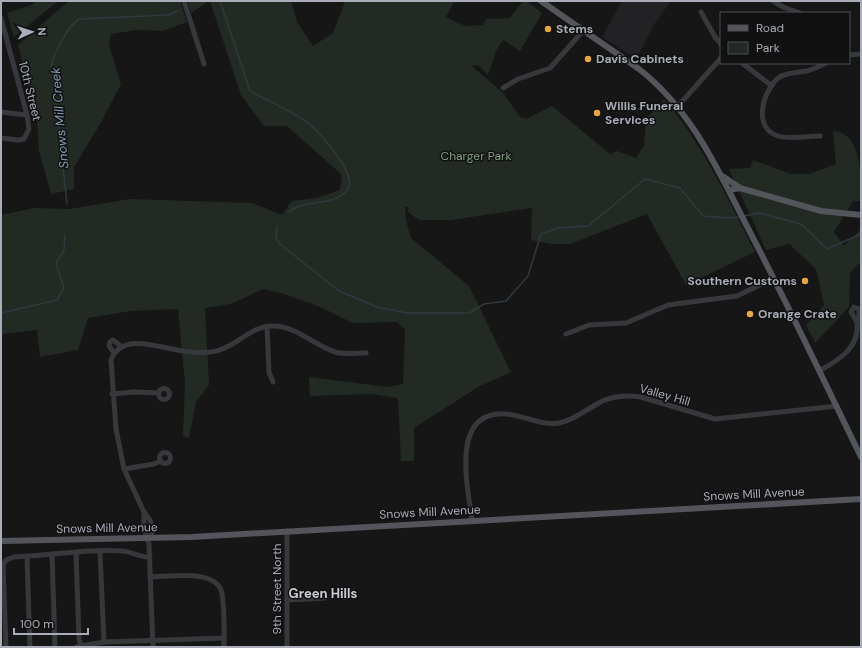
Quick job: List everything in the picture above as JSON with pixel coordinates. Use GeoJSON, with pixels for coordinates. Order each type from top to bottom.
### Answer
{"type":"FeatureCollection","features":[{"type":"Feature","properties":{"kind":"main road"},"geometry":{"type":"LineString","coordinates":[[541,1],[650,77],[678,106],[698,135],[729,190],[774,278],[861,457]]}},
{"type":"Feature","properties":{"kind":"main road"},"geometry":{"type":"LineString","coordinates":[[721,175],[740,188],[821,211],[861,215]]}},
{"type":"Feature","properties":{"kind":"main road"},"geometry":{"type":"LineString","coordinates":[[729,190],[740,188]]}},
{"type":"Feature","properties":{"kind":"main road","name":"Snows Mill Avenue"},"geometry":{"type":"LineString","coordinates":[[1,541],[149,538],[861,499]]}},
{"type":"Feature","properties":{"kind":"street"},"geometry":{"type":"LineString","coordinates":[[184,1],[204,64]]}},
{"type":"Feature","properties":{"kind":"street"},"geometry":{"type":"LineString","coordinates":[[773,1],[783,7],[797,12]]}},
{"type":"Feature","properties":{"kind":"street"},"geometry":{"type":"LineString","coordinates":[[701,12],[714,37],[720,43]]}},
{"type":"Feature","properties":{"kind":"street","name":"10th Street"},"geometry":{"type":"LineString","coordinates":[[1,18],[27,115],[29,129],[24,139],[18,140],[1,138]]}},
{"type":"Feature","properties":{"kind":"street"},"geometry":{"type":"LineString","coordinates":[[504,88],[518,79],[550,68],[583,31]]}},
{"type":"Feature","properties":{"kind":"street"},"geometry":{"type":"LineString","coordinates":[[850,55],[861,54]]}},
{"type":"Feature","properties":{"kind":"street"},"geometry":{"type":"LineString","coordinates":[[678,106],[720,59]]}},
{"type":"Feature","properties":{"kind":"street"},"geometry":{"type":"LineString","coordinates":[[743,64],[772,86]]}},
{"type":"Feature","properties":{"kind":"street"},"geometry":{"type":"LineString","coordinates":[[820,65],[806,71],[786,74],[777,80],[772,86],[765,101],[761,115],[766,128],[778,136],[820,136]]}},
{"type":"Feature","properties":{"kind":"street"},"geometry":{"type":"LineString","coordinates":[[1,112],[27,115]]}},
{"type":"Feature","properties":{"kind":"street"},"geometry":{"type":"LineString","coordinates":[[566,334],[589,325],[626,323],[668,305],[737,296],[774,278]]}},
{"type":"Feature","properties":{"kind":"street"},"geometry":{"type":"LineString","coordinates":[[819,371],[846,354],[854,344],[857,332],[857,322]]}},
{"type":"Feature","properties":{"kind":"street"},"geometry":{"type":"LineString","coordinates":[[267,326],[269,372],[273,382]]}},
{"type":"Feature","properties":{"kind":"street"},"geometry":{"type":"LineString","coordinates":[[153,647],[149,538],[153,531],[150,520],[144,512],[124,469],[116,429],[112,394],[111,360],[114,353],[122,347],[146,344],[192,352],[216,351],[228,347],[258,328],[267,326],[282,326],[336,352],[366,353]]}},
{"type":"Feature","properties":{"kind":"street"},"geometry":{"type":"LineString","coordinates":[[114,353],[109,346],[110,342],[113,340],[122,347]]}},
{"type":"Feature","properties":{"kind":"street"},"geometry":{"type":"LineString","coordinates":[[112,394],[134,392],[159,393]]}},
{"type":"Feature","properties":{"kind":"street","name":"Valley Hill"},"geometry":{"type":"LineString","coordinates":[[472,520],[465,452],[467,442],[474,427],[489,417],[504,414],[545,424],[560,423],[575,418],[606,400],[629,396],[641,397],[715,419],[837,406]]}},
{"type":"Feature","properties":{"kind":"street"},"geometry":{"type":"LineString","coordinates":[[124,469],[154,464],[161,461]]}},
{"type":"Feature","properties":{"kind":"street","name":"9th Street North"},"geometry":{"type":"LineString","coordinates":[[287,531],[288,647]]}},
{"type":"Feature","properties":{"kind":"street"},"geometry":{"type":"LineString","coordinates":[[6,647],[3,565],[6,560],[11,558],[76,552],[123,551],[135,556],[150,557]]}},
{"type":"Feature","properties":{"kind":"street"},"geometry":{"type":"LineString","coordinates":[[76,552],[79,646],[104,642],[152,639],[224,638]]}},
{"type":"Feature","properties":{"kind":"street"},"geometry":{"type":"LineString","coordinates":[[100,552],[104,642]]}},
{"type":"Feature","properties":{"kind":"street"},"geometry":{"type":"LineString","coordinates":[[52,554],[55,647]]}},
{"type":"Feature","properties":{"kind":"street"},"geometry":{"type":"LineString","coordinates":[[27,557],[30,647]]}},
{"type":"Feature","properties":{"kind":"street"},"geometry":{"type":"LineString","coordinates":[[150,577],[202,576],[217,584],[222,595],[224,647]]}},
{"type":"Feature","properties":{"kind":"street"},"geometry":{"type":"LineString","coordinates":[[287,600],[325,598]]}},
{"type":"Feature","properties":{"kind":"shaded area"},"geometry":{"type":"Polygon","coordinates":[[[622,1],[671,1],[655,23],[636,59],[602,37],[622,1]]]}},
{"type":"Feature","properties":{"kind":"green space"},"geometry":{"type":"Polygon","coordinates":[[[34,1],[58,1],[14,37],[7,13],[34,4],[34,1]]]}},
{"type":"Feature","properties":{"kind":"green space"},"geometry":{"type":"Polygon","coordinates":[[[69,1],[180,1],[187,22],[163,31],[137,30],[111,34],[109,44],[121,84],[100,124],[74,167],[74,189],[51,194],[39,151],[37,120],[18,45],[69,1]]]}},
{"type":"Feature","properties":{"kind":"green space"},"geometry":{"type":"Polygon","coordinates":[[[188,1],[209,1],[191,13],[188,1]]]}},
{"type":"Feature","properties":{"kind":"green space","name":"Charger Park"},"geometry":{"type":"Polygon","coordinates":[[[210,1],[291,1],[297,22],[313,46],[333,33],[345,1],[454,1],[446,17],[465,26],[483,25],[486,19],[510,18],[523,1],[527,1],[542,13],[520,51],[503,40],[496,51],[488,75],[478,65],[472,66],[503,93],[520,117],[526,119],[552,106],[610,154],[617,151],[636,158],[644,146],[646,119],[664,99],[691,135],[703,154],[725,192],[755,252],[686,285],[647,214],[570,244],[552,244],[531,240],[532,208],[451,220],[419,220],[408,212],[409,207],[405,207],[406,221],[411,238],[469,286],[511,372],[478,387],[414,428],[414,461],[401,461],[398,398],[371,394],[310,396],[309,377],[387,387],[403,384],[405,330],[397,322],[353,323],[318,306],[284,294],[263,289],[231,304],[205,308],[209,385],[196,402],[189,438],[183,436],[185,383],[178,309],[131,311],[88,318],[78,350],[40,357],[37,330],[1,334],[1,215],[34,208],[70,209],[130,199],[252,203],[282,215],[292,201],[317,198],[340,190],[342,175],[287,126],[264,126],[241,95],[210,1]]]}},
{"type":"Feature","properties":{"kind":"green space"},"geometry":{"type":"Polygon","coordinates":[[[833,131],[843,133],[850,139],[855,147],[861,180],[861,201],[853,201],[834,232],[844,246],[861,229],[861,261],[850,273],[849,307],[815,343],[806,325],[824,305],[816,269],[789,244],[766,250],[729,169],[750,168],[753,160],[791,174],[809,174],[836,164],[833,131]]]}},
{"type":"Feature","properties":{"kind":"waterway","name":"Snows Mill Creek"},"geometry":{"type":"LineString","coordinates":[[220,1],[250,91],[291,112],[304,120],[318,132],[335,152],[342,163],[350,182],[348,189],[335,199],[303,205],[289,212]]}},
{"type":"Feature","properties":{"kind":"waterway","name":"Snows Mill Creek"},"geometry":{"type":"LineString","coordinates":[[67,204],[52,66],[62,40],[75,22],[79,19],[168,15],[178,11]]}},
{"type":"Feature","properties":{"kind":"waterway","name":"Snows Mill Creek"},"geometry":{"type":"LineString","coordinates":[[277,226],[276,238],[280,244],[339,291],[377,307],[407,313],[469,313],[484,304],[506,301],[528,276],[541,234],[558,228],[588,226],[645,179],[680,188],[703,216],[728,218],[740,217]]}},
{"type":"Feature","properties":{"kind":"waterway","name":"Snows Mill Creek"},"geometry":{"type":"LineString","coordinates":[[744,216],[759,213],[801,224],[827,249],[861,234]]}},
{"type":"Feature","properties":{"kind":"waterway","name":"Snows Mill Creek"},"geometry":{"type":"LineString","coordinates":[[1,313],[57,300],[64,288],[56,263],[64,250],[65,235]]}},
{"type":"Feature","properties":{"kind":"place","name":"Stems"},"geometry":{"type":"Point","coordinates":[548,29]}},
{"type":"Feature","properties":{"kind":"place","name":"Davis Cabinets"},"geometry":{"type":"Point","coordinates":[588,59]}},
{"type":"Feature","properties":{"kind":"place","name":"Willis Funeral Services"},"geometry":{"type":"Point","coordinates":[597,113]}},
{"type":"Feature","properties":{"kind":"place","name":"Southern Customs"},"geometry":{"type":"Point","coordinates":[805,281]}},
{"type":"Feature","properties":{"kind":"place","name":"Orange Crate"},"geometry":{"type":"Point","coordinates":[750,314]}},
{"type":"Feature","properties":{"kind":"district","name":"Green Hills"},"geometry":{"type":"Point","coordinates":[323,593]}}]}
